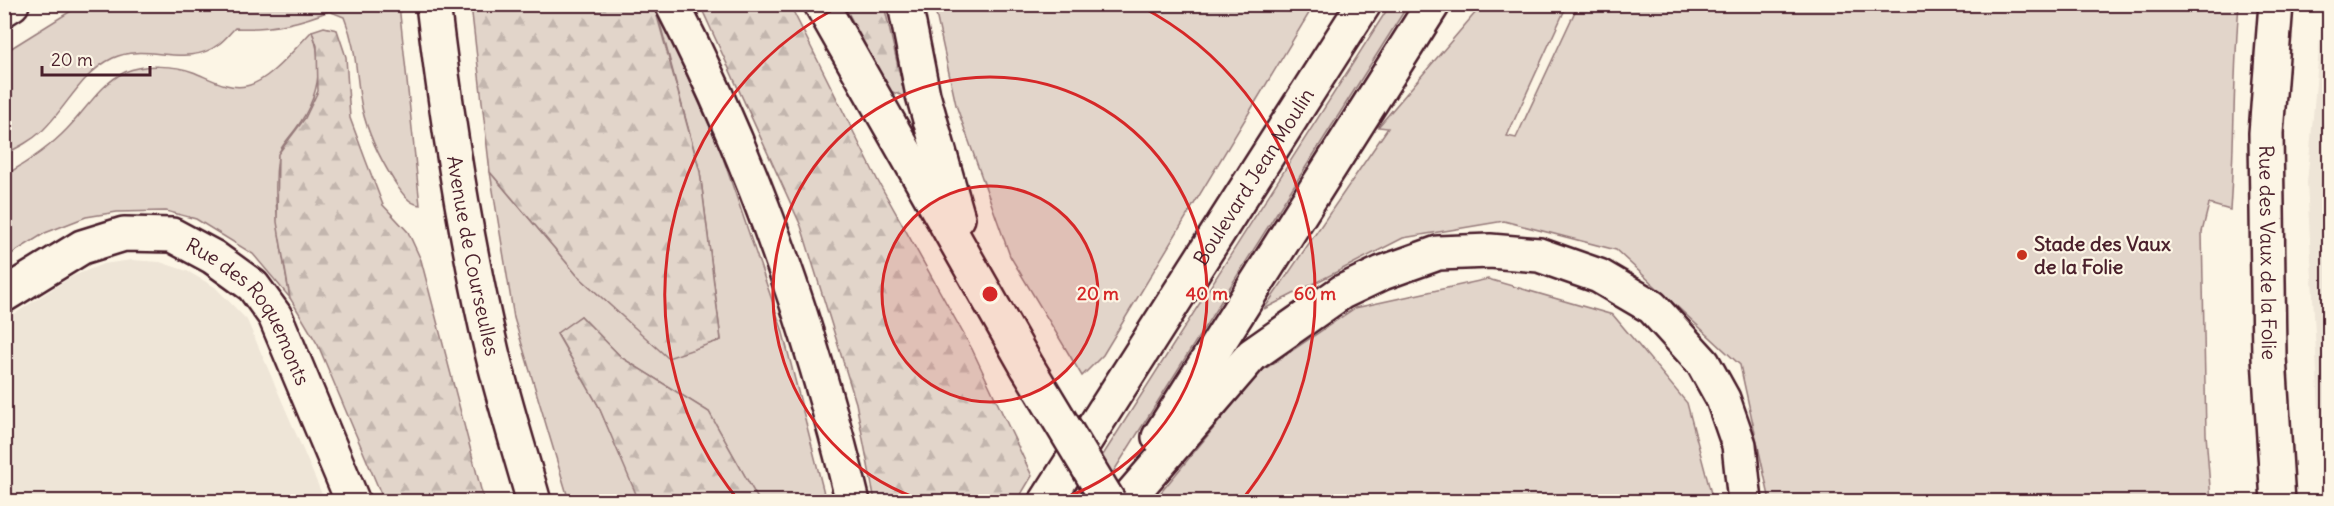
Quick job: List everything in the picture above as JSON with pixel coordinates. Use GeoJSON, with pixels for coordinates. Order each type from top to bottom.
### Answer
{"type":"FeatureCollection","features":[{"type":"Feature","properties":{"kind":"main road"},"geometry":{"type":"LineString","coordinates":[[4,9],[12,4]]}},
{"type":"Feature","properties":{"kind":"main road","name":"Avenue de Courseulles"},"geometry":{"type":"LineString","coordinates":[[433,4],[448,127],[476,277],[492,352],[534,501]]}},
{"type":"Feature","properties":{"kind":"main road"},"geometry":{"type":"LineString","coordinates":[[672,4],[744,157],[831,410],[853,501]]}},
{"type":"Feature","properties":{"kind":"main road"},"geometry":{"type":"LineString","coordinates":[[821,4],[1028,368],[1109,501]]}},
{"type":"Feature","properties":{"kind":"main road"},"geometry":{"type":"LineString","coordinates":[[905,4],[923,95],[973,268]]}},
{"type":"Feature","properties":{"kind":"main road"},"geometry":{"type":"LineString","coordinates":[[1118,501],[1433,4]]}},
{"type":"Feature","properties":{"kind":"main road","name":"Rue des Vaux de la Folie"},"geometry":{"type":"LineString","coordinates":[[2276,4],[2266,133],[2269,337],[2278,501]]}},
{"type":"Feature","properties":{"kind":"main road","name":"Boulevard Jean Moulin"},"geometry":{"type":"LineString","coordinates":[[1046,501],[1362,8]]}},
{"type":"Feature","properties":{"kind":"main road","name":"Rue des Roquemonts"},"geometry":{"type":"LineString","coordinates":[[4,295],[82,247],[124,234],[172,235],[213,257],[253,286],[275,316],[353,501]]}},
{"type":"Feature","properties":{"kind":"main road"},"geometry":{"type":"LineString","coordinates":[[1125,501],[1252,355],[1334,298],[1382,273],[1438,253],[1490,251],[1539,255],[1599,276],[1652,307],[1703,363],[1724,399],[1739,445],[1745,501]]}},
{"type":"Feature","properties":{"kind":"shaded area"},"geometry":{"type":"Polygon","coordinates":[[[2329,4],[2329,496],[2320,428],[2307,183],[2323,5],[2329,4]]]}},
{"type":"Feature","properties":{"kind":"shaded area"},"geometry":{"type":"Polygon","coordinates":[[[132,260],[160,262],[187,271],[215,287],[247,320],[325,501],[5,501],[5,320],[71,277],[103,264],[132,260]]]}},
{"type":"Feature","properties":{"kind":"green space"},"geometry":{"type":"Polygon","coordinates":[[[82,4],[399,5],[420,205],[412,202],[402,192],[375,146],[362,108],[349,29],[344,17],[329,11],[284,25],[235,28],[219,44],[207,51],[194,54],[139,53],[113,58],[102,64],[83,81],[43,130],[29,141],[5,154],[5,52],[82,4]]]}},
{"type":"Feature","properties":{"kind":"green space"},"geometry":{"type":"Polygon","coordinates":[[[471,5],[654,5],[700,172],[721,340],[668,358],[577,275],[490,172],[471,5]]]}},
{"type":"Feature","properties":{"kind":"green space"},"geometry":{"type":"Polygon","coordinates":[[[655,5],[720,149],[782,329],[826,501],[759,501],[709,412],[622,358],[581,316],[557,334],[598,405],[639,502],[569,501],[514,318],[490,172],[577,275],[668,357],[721,340],[700,172],[655,5]]]}},
{"type":"Feature","properties":{"kind":"green space"},"geometry":{"type":"Polygon","coordinates":[[[700,5],[790,5],[878,181],[972,349],[1032,476],[1017,501],[875,501],[856,403],[801,226],[700,5]]]}},
{"type":"Feature","properties":{"kind":"green space"},"geometry":{"type":"Polygon","coordinates":[[[844,5],[884,5],[905,97],[890,91],[844,5]]]}},
{"type":"Feature","properties":{"kind":"green space"},"geometry":{"type":"Polygon","coordinates":[[[934,5],[1314,5],[1103,355],[1082,376],[1010,256],[956,105],[934,5]]]}},
{"type":"Feature","properties":{"kind":"green space"},"geometry":{"type":"Polygon","coordinates":[[[1390,5],[1408,5],[1095,501],[1073,502],[1390,5]]]}},
{"type":"Feature","properties":{"kind":"green space"},"geometry":{"type":"Polygon","coordinates":[[[1482,5],[1567,5],[1507,136],[1516,138],[1578,5],[2239,5],[2230,210],[2209,204],[2202,232],[2206,434],[2211,501],[1770,501],[1740,365],[1616,250],[1504,221],[1403,238],[1264,309],[1388,128],[1378,127],[1482,5]]]}},
{"type":"Feature","properties":{"kind":"green space"},"geometry":{"type":"Polygon","coordinates":[[[324,27],[337,30],[346,57],[350,118],[383,205],[408,232],[421,260],[484,501],[384,501],[318,345],[290,298],[277,222],[278,154],[305,118],[318,91],[317,46],[312,31],[324,27]]]}},
{"type":"Feature","properties":{"kind":"green space"},"geometry":{"type":"Polygon","coordinates":[[[312,31],[318,57],[314,95],[303,119],[282,146],[276,174],[278,227],[290,298],[253,254],[196,219],[166,211],[117,212],[86,217],[45,233],[5,258],[5,175],[53,143],[101,90],[116,77],[132,69],[168,67],[186,70],[226,85],[246,86],[273,71],[312,31]]]}},
{"type":"Feature","properties":{"kind":"green space"},"geometry":{"type":"Polygon","coordinates":[[[1488,279],[1613,315],[1687,403],[1713,501],[1150,501],[1158,496],[1259,373],[1355,308],[1488,279]]]}},
{"type":"Feature","properties":{"kind":"green space"},"geometry":{"type":"Polygon","coordinates":[[[581,316],[622,358],[709,412],[759,501],[639,501],[598,405],[557,333],[581,316]]]}},
{"type":"Feature","properties":{"kind":"place","name":"Stade des Vaux de la Folie"},"geometry":{"type":"Point","coordinates":[2022,255]}}]}
